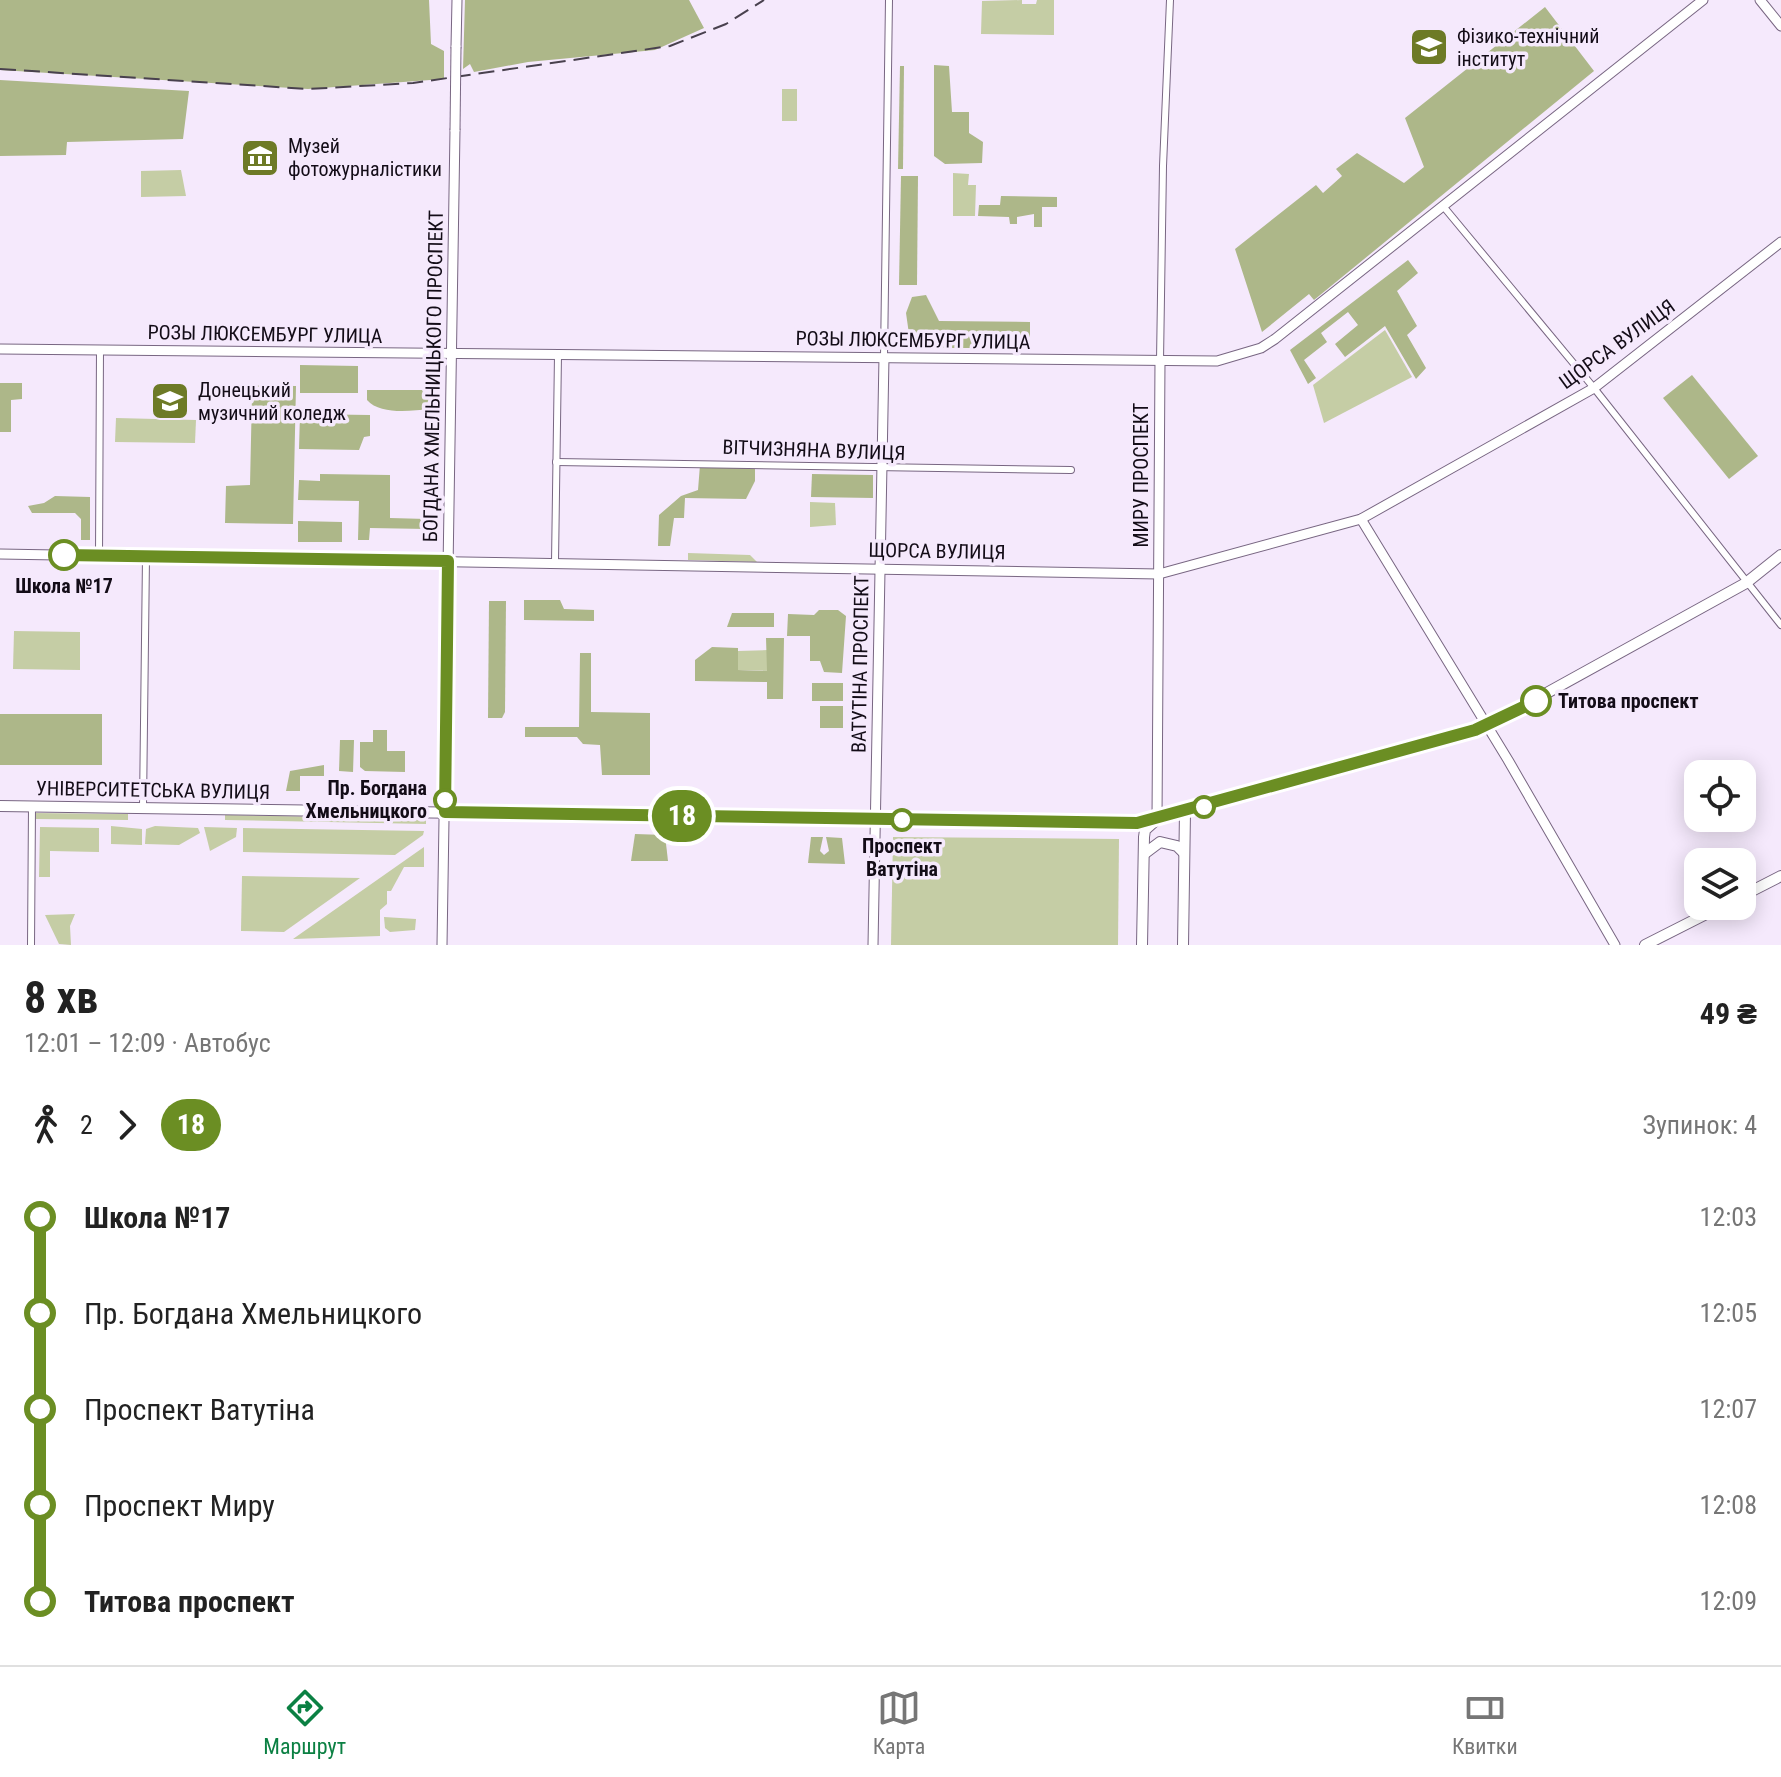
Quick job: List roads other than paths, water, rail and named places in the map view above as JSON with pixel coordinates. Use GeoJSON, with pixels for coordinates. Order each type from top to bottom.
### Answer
{"type":"FeatureCollection","features":[{"type":"Feature","properties":{"kind":"main road","name":"УНІВЕРСИТЕТСЬКА ВУЛИЦЯ"},"geometry":{"type":"LineString","coordinates":[[0,806],[1137,823],[1487,726],[1746,583],[1781,555]]}},
{"type":"Feature","properties":{"kind":"main road"},"geometry":{"type":"LineString","coordinates":[[1183,945],[1185,812]]}},
{"type":"Feature","properties":{"kind":"main road","name":"МИРУ ПРОСПЕКТ"},"geometry":{"type":"LineString","coordinates":[[1142,945],[1145,830],[1157,819]]}},
{"type":"Feature","properties":{"kind":"main road"},"geometry":{"type":"LineString","coordinates":[[1144,854],[1160,842],[1177,846],[1184,853]]}},
{"type":"Feature","properties":{"kind":"main road"},"geometry":{"type":"LineString","coordinates":[[1756,889],[1781,876]]}},
{"type":"Feature","properties":{"kind":"main road"},"geometry":{"type":"LineString","coordinates":[[1645,945],[1694,920]]}},
{"type":"Feature","properties":{"kind":"street","name":"БОГДАНА ХМЕЛЬНИЦЬКОГО ПРОСПЕКТ"},"geometry":{"type":"LineString","coordinates":[[442,945],[457,0]]}},
{"type":"Feature","properties":{"kind":"street","name":"ВАТУТІНА ПРОСПЕКТ"},"geometry":{"type":"LineString","coordinates":[[873,945],[889,0]]}},
{"type":"Feature","properties":{"kind":"street","name":"МИРУ ПРОСПЕКТ"},"geometry":{"type":"LineString","coordinates":[[1157,819],[1160,361],[1170,0]]}},
{"type":"Feature","properties":{"kind":"street","name":"РОЗЫ ЛЮКСЕМБУРГ УЛИЦА"},"geometry":{"type":"LineString","coordinates":[[0,349],[1217,361],[1261,348],[1703,0]]}},
{"type":"Feature","properties":{"kind":"street"},"geometry":{"type":"LineString","coordinates":[[1760,0],[1781,26]]}},
{"type":"Feature","properties":{"kind":"street"},"geometry":{"type":"LineString","coordinates":[[1443,206],[1594,388],[1781,625]]}},
{"type":"Feature","properties":{"kind":"street","name":"ЩОРСА ВУЛИЦЯ"},"geometry":{"type":"LineString","coordinates":[[0,554],[1159,574],[1361,519],[1594,388],[1781,242]]}},
{"type":"Feature","properties":{"kind":"street"},"geometry":{"type":"LineString","coordinates":[[99,556],[100,349]]}},
{"type":"Feature","properties":{"kind":"street"},"geometry":{"type":"LineString","coordinates":[[555,562],[558,355]]}},
{"type":"Feature","properties":{"kind":"street","name":"ВІТЧИЗНЯНА ВУЛИЦЯ"},"geometry":{"type":"LineString","coordinates":[[556,462],[1071,470]]}},
{"type":"Feature","properties":{"kind":"street"},"geometry":{"type":"LineString","coordinates":[[1361,519],[1615,945]]}},
{"type":"Feature","properties":{"kind":"street"},"geometry":{"type":"LineString","coordinates":[[143,806],[146,557]]}},
{"type":"Feature","properties":{"kind":"street"},"geometry":{"type":"LineString","coordinates":[[31,945],[32,807]]}},
{"type":"Feature","properties":{"kind":"railway"},"geometry":{"type":"LineString","coordinates":[[0,69],[308,89],[413,83],[670,46],[726,24],[764,0]]}},
{"type":"Feature","properties":{"kind":"place","name":"Фізико-технічний інститут"},"geometry":{"type":"Point","coordinates":[1429,47]}},
{"type":"Feature","properties":{"kind":"place","name":"Музей фотожурналістики"},"geometry":{"type":"Point","coordinates":[260,158]}},
{"type":"Feature","properties":{"kind":"place","name":"Донецький музичний коледж"},"geometry":{"type":"Point","coordinates":[170,401]}},
{"type":"Feature","properties":{"kind":"place","name":"Школа №17"},"geometry":{"type":"Point","coordinates":[64,555]}},
{"type":"Feature","properties":{"kind":"place","name":"Титова проспект"},"geometry":{"type":"Point","coordinates":[1536,701]}},
{"type":"Feature","properties":{"kind":"place","name":"Пр. Богдана Хмельницкого"},"geometry":{"type":"Point","coordinates":[445,800]}},
{"type":"Feature","properties":{"kind":"place","name":"Проспект Ватутіна"},"geometry":{"type":"Point","coordinates":[902,820]}}]}
